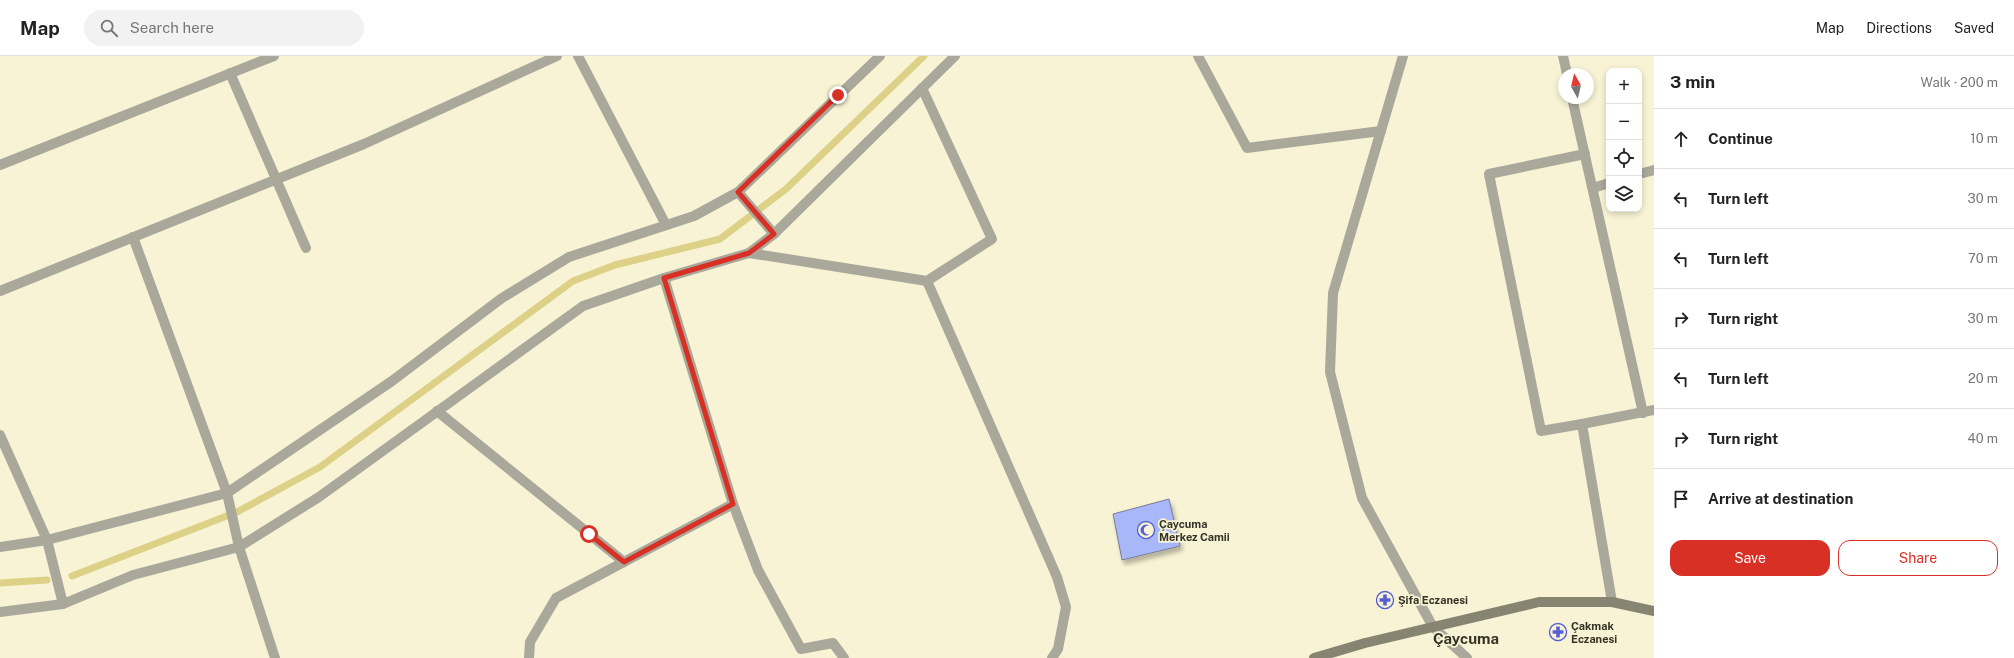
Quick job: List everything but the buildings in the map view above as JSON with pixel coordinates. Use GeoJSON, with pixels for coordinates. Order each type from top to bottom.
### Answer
{"type":"FeatureCollection","features":[{"type":"Feature","properties":{"kind":"main road"},"geometry":{"type":"LineString","coordinates":[[1314,658],[1539,602],[1612,602],[1654,611]]}},
{"type":"Feature","properties":{"kind":"street"},"geometry":{"type":"LineString","coordinates":[[0,165],[274,56]]}},
{"type":"Feature","properties":{"kind":"street"},"geometry":{"type":"LineString","coordinates":[[0,291],[276,178],[364,144],[557,56]]}},
{"type":"Feature","properties":{"kind":"street"},"geometry":{"type":"LineString","coordinates":[[578,56],[666,225]]}},
{"type":"Feature","properties":{"kind":"street"},"geometry":{"type":"LineString","coordinates":[[0,547],[47,540],[228,497],[392,381],[502,298],[568,257],[694,216],[738,192],[880,56]]}},
{"type":"Feature","properties":{"kind":"street"},"geometry":{"type":"LineString","coordinates":[[0,612],[63,604],[134,575],[239,547],[319,497],[583,306],[664,278],[749,253],[774,234],[955,56]]}},
{"type":"Feature","properties":{"kind":"street"},"geometry":{"type":"LineString","coordinates":[[1198,56],[1248,148],[1381,131]]}},
{"type":"Feature","properties":{"kind":"street"},"geometry":{"type":"LineString","coordinates":[[1402,56],[1333,293],[1330,372],[1362,498],[1432,628],[1467,658]]}},
{"type":"Feature","properties":{"kind":"street"},"geometry":{"type":"LineString","coordinates":[[1563,56],[1566,68]]}},
{"type":"Feature","properties":{"kind":"street"},"geometry":{"type":"LineString","coordinates":[[230,73],[306,248]]}},
{"type":"Feature","properties":{"kind":"street"},"geometry":{"type":"LineString","coordinates":[[749,253],[927,281],[992,239],[922,88]]}},
{"type":"Feature","properties":{"kind":"street"},"geometry":{"type":"LineString","coordinates":[[1573,104],[1643,412]]}},
{"type":"Feature","properties":{"kind":"street"},"geometry":{"type":"LineString","coordinates":[[1585,154],[1489,174],[1541,431],[1654,410]]}},
{"type":"Feature","properties":{"kind":"street"},"geometry":{"type":"LineString","coordinates":[[1642,173],[1654,170]]}},
{"type":"Feature","properties":{"kind":"street"},"geometry":{"type":"LineString","coordinates":[[1593,188],[1606,184]]}},
{"type":"Feature","properties":{"kind":"street"},"geometry":{"type":"LineString","coordinates":[[738,192],[774,234]]}},
{"type":"Feature","properties":{"kind":"street"},"geometry":{"type":"LineString","coordinates":[[133,237],[228,497],[239,547],[275,658]]}},
{"type":"Feature","properties":{"kind":"street"},"geometry":{"type":"LineString","coordinates":[[664,278],[733,504],[758,570],[801,649],[833,643],[844,658]]}},
{"type":"Feature","properties":{"kind":"street"},"geometry":{"type":"LineString","coordinates":[[927,281],[1057,577],[1066,607],[1058,649],[1052,658]]}},
{"type":"Feature","properties":{"kind":"street"},"geometry":{"type":"LineString","coordinates":[[437,411],[624,562]]}},
{"type":"Feature","properties":{"kind":"street"},"geometry":{"type":"LineString","coordinates":[[1582,424],[1612,602]]}},
{"type":"Feature","properties":{"kind":"street"},"geometry":{"type":"LineString","coordinates":[[0,435],[47,540],[63,604]]}},
{"type":"Feature","properties":{"kind":"street"},"geometry":{"type":"LineString","coordinates":[[529,658],[530,642],[556,598],[733,504]]}},
{"type":"Feature","properties":{"kind":"waterway"},"geometry":{"type":"LineString","coordinates":[[72,576],[237,512],[320,467],[573,281],[615,265],[720,239],[786,189],[924,56]]}},
{"type":"Feature","properties":{"kind":"waterway"},"geometry":{"type":"LineString","coordinates":[[0,583],[47,580]]}},
{"type":"Feature","properties":{"kind":"place","name":"Çaycuma Merkez Camii"},"geometry":{"type":"Point","coordinates":[1146,530]}},
{"type":"Feature","properties":{"kind":"place","name":"Şifa Eczanesi"},"geometry":{"type":"Point","coordinates":[1385,600]}},
{"type":"Feature","properties":{"kind":"place","name":"Çakmak Eczanesi"},"geometry":{"type":"Point","coordinates":[1558,632]}},
{"type":"Feature","properties":{"kind":"district","name":"Çaycuma"},"geometry":{"type":"Point","coordinates":[1466,638]}},
{"type":"Feature","properties":{"kind":"route"},"geometry":{"type":"LineString","coordinates":[[589,534],[624,562],[733,504],[664,278],[749,253],[774,234],[738,192],[838,95]]}}]}
